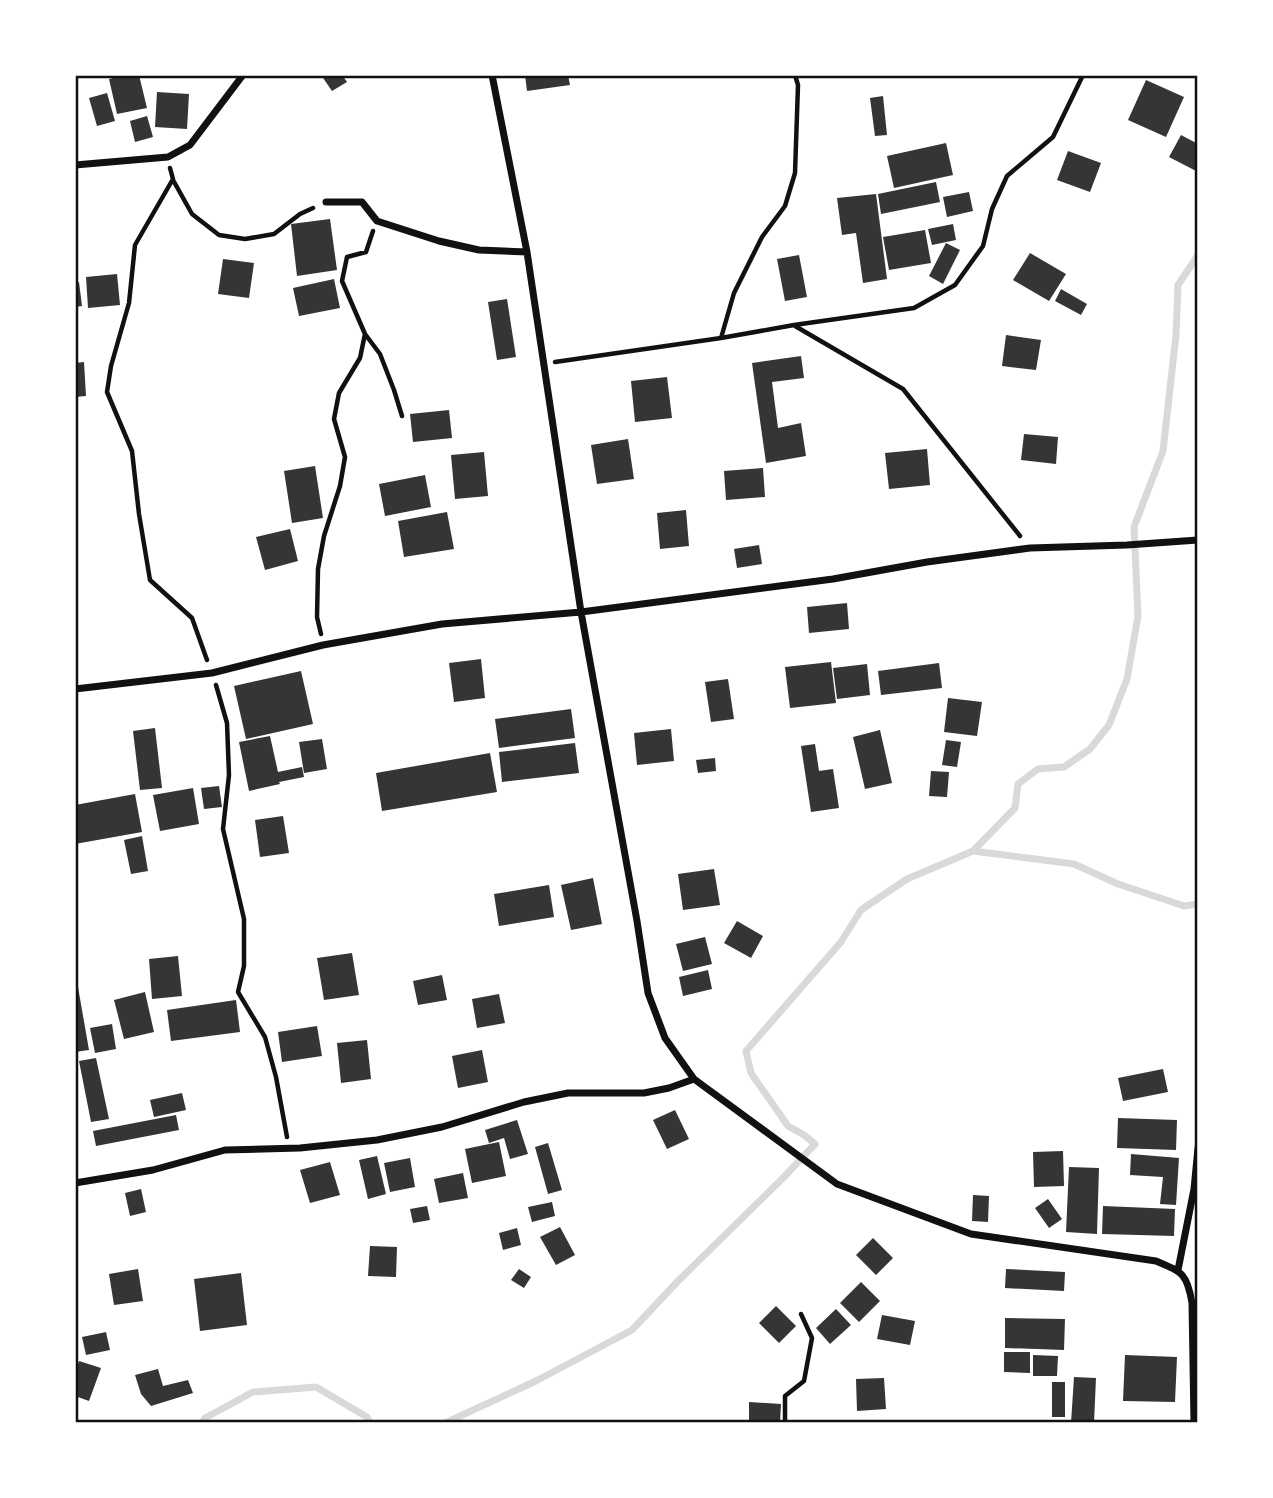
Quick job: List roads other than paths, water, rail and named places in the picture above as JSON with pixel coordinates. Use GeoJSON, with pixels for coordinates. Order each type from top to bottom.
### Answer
{"type":"FeatureCollection","features":[{"type":"Feature","properties":{"kind":"street"},"geometry":{"type":"LineString","coordinates":[[75,165],[168,157],[190,145],[243,75]]}},
{"type":"Feature","properties":{"kind":"street"},"geometry":{"type":"LineString","coordinates":[[492,75],[527,252],[581,612],[648,993],[665,1038],[694,1079],[837,1184],[971,1234],[1156,1261],[1178,1270],[1189,1286],[1192,1303],[1194,1423]]}},
{"type":"Feature","properties":{"kind":"street"},"geometry":{"type":"LineString","coordinates":[[326,202],[362,202],[377,221],[439,241],[479,250],[527,252]]}},
{"type":"Feature","properties":{"kind":"street"},"geometry":{"type":"LineString","coordinates":[[75,689],[212,673],[323,645],[442,624],[581,612],[833,579],[927,562],[1030,548],[1198,540]]}},
{"type":"Feature","properties":{"kind":"street"},"geometry":{"type":"LineString","coordinates":[[75,1183],[153,1170],[225,1150],[289,1149],[377,1140],[442,1127],[524,1102],[568,1093],[644,1093],[694,1079]]}},
{"type":"Feature","properties":{"kind":"street"},"geometry":{"type":"LineString","coordinates":[[1178,1270],[1194,1189],[1198,1149]]}},
{"type":"Feature","properties":{"kind":"waterway"},"geometry":{"type":"LineString","coordinates":[[445,1423],[536,1381],[632,1330],[783,1178],[815,1144],[788,1126],[751,1073],[746,1051],[841,942],[861,910],[907,879],[973,851],[1015,808],[1018,784],[1038,769],[1064,767],[1090,749],[1109,725],[1127,679],[1138,616],[1134,527],[1163,451],[1176,335],[1178,285],[1198,255]]}},
{"type":"Feature","properties":{"kind":"waterway"},"geometry":{"type":"LineString","coordinates":[[973,851],[1074,864],[1118,884],[1184,906],[1198,904]]}},
{"type":"Feature","properties":{"kind":"waterway"},"geometry":{"type":"LineString","coordinates":[[202,1423],[205,1418],[253,1392],[316,1387],[367,1417],[370,1423]]}}]}
